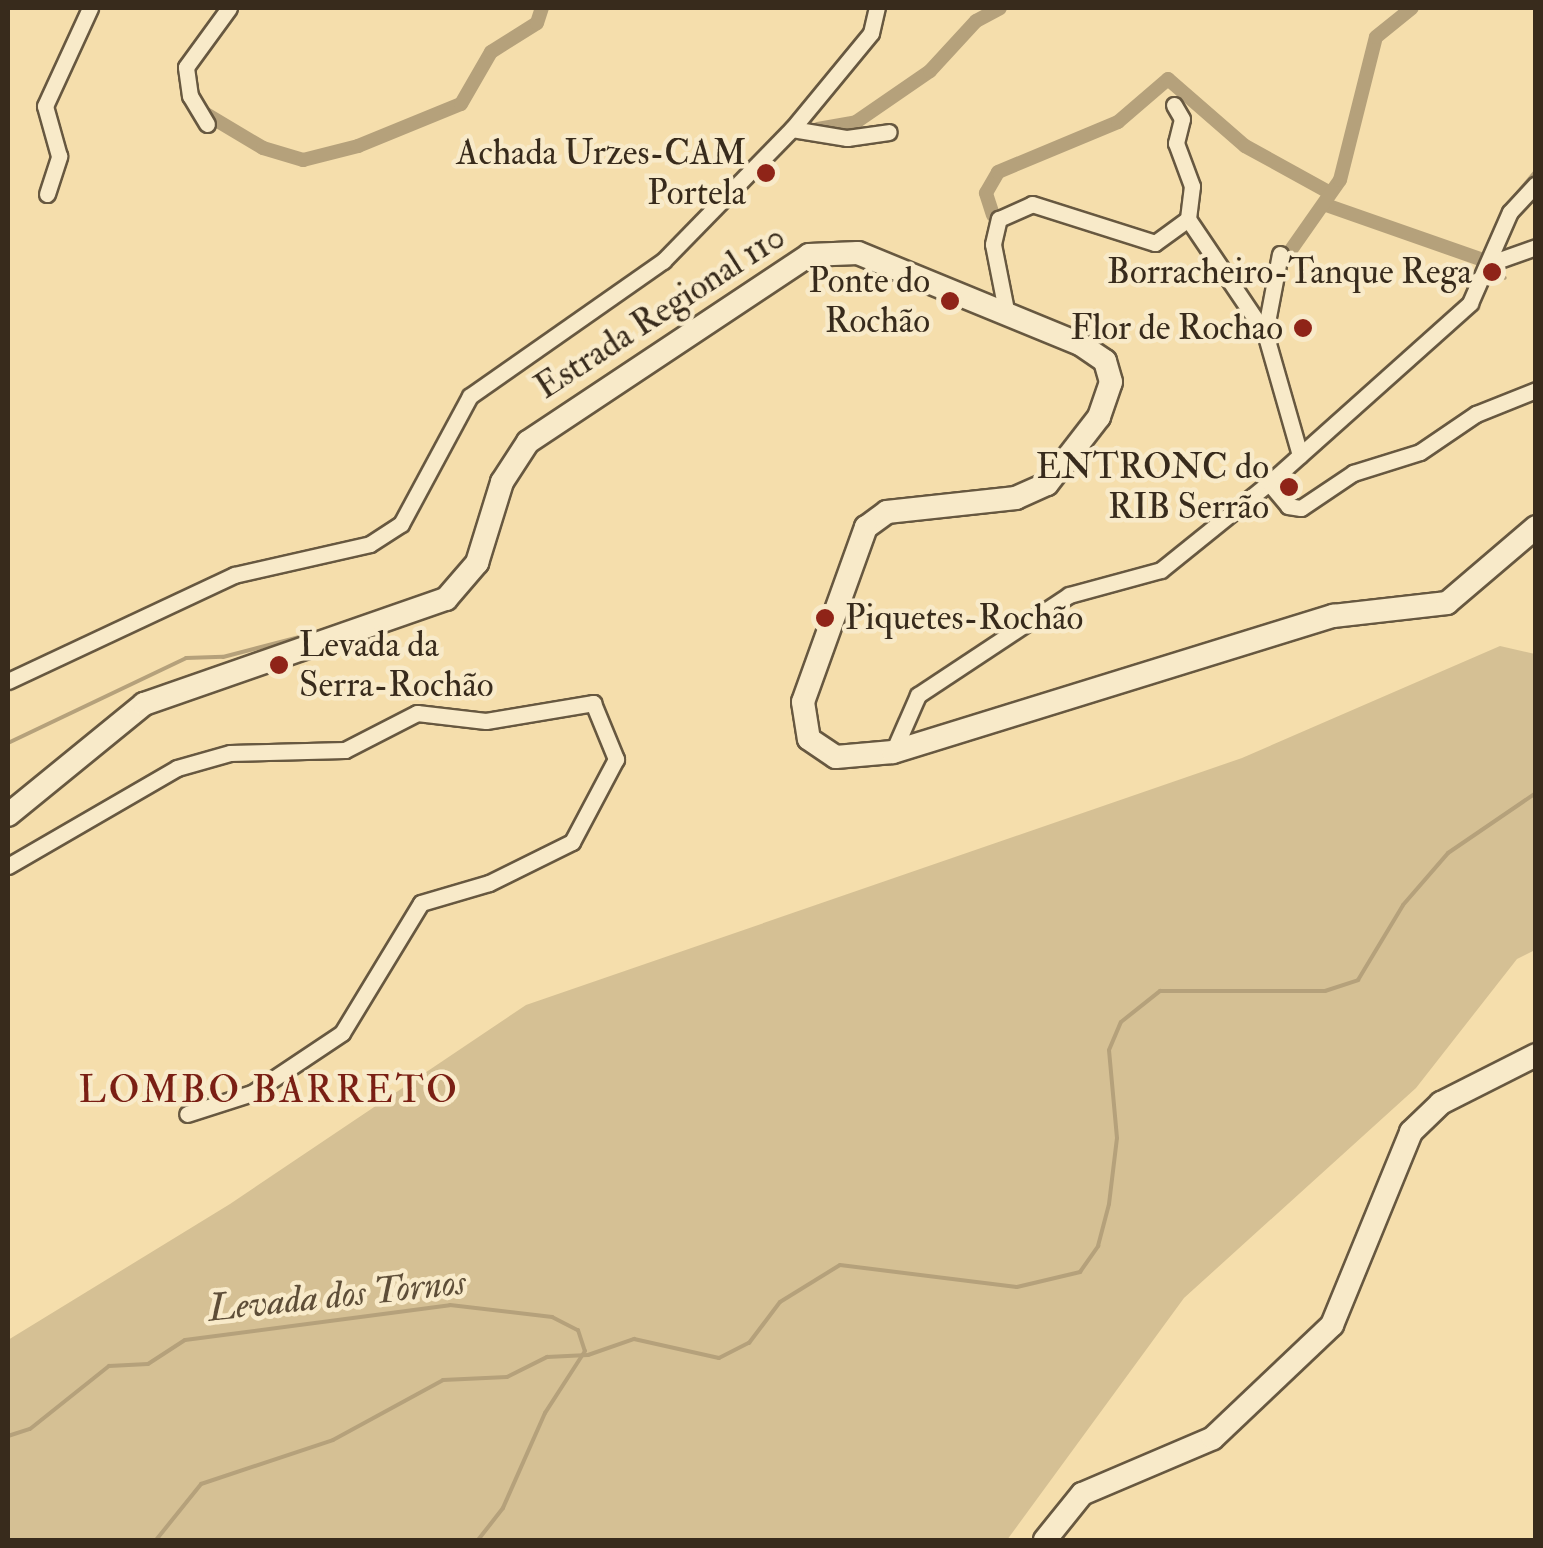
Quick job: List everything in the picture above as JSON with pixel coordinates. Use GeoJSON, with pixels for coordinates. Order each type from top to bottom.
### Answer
{"type":"FeatureCollection","features":[{"type":"Feature","properties":{"kind":"main road","name":"Estrada Regional 110"},"geometry":{"type":"LineString","coordinates":[[8,816],[144,704],[446,599],[477,563],[502,482],[528,442],[794,261],[858,254],[1092,350],[1105,361],[1110,394],[1047,484],[1016,498],[888,512],[859,538],[803,702],[804,725],[816,748],[836,757],[893,752],[1333,616],[1448,603],[1536,528]]}},
{"type":"Feature","properties":{"kind":"main road"},"geometry":{"type":"LineString","coordinates":[[1044,1540],[1082,1494],[1212,1438],[1332,1325],[1412,1132],[1441,1103],[1536,1055]]}},
{"type":"Feature","properties":{"kind":"street"},"geometry":{"type":"LineString","coordinates":[[47,194],[59,156],[46,106],[90,8]]}},
{"type":"Feature","properties":{"kind":"street"},"geometry":{"type":"LineString","coordinates":[[206,124],[190,96],[186,66],[229,8]]}},
{"type":"Feature","properties":{"kind":"street"},"geometry":{"type":"LineString","coordinates":[[8,680],[234,576],[370,544],[401,524],[448,430],[488,376],[558,340],[663,261],[792,129],[871,33],[877,8]]}},
{"type":"Feature","properties":{"kind":"street"},"geometry":{"type":"LineString","coordinates":[[1174,106],[1182,120],[1176,143],[1192,186],[1188,219],[1264,334],[1300,455]]}},
{"type":"Feature","properties":{"kind":"street"},"geometry":{"type":"LineString","coordinates":[[792,129],[846,138],[890,132]]}},
{"type":"Feature","properties":{"kind":"street"},"geometry":{"type":"LineString","coordinates":[[893,752],[918,695],[1069,595],[1161,570],[1269,483],[1470,304],[1510,212],[1536,184]]}},
{"type":"Feature","properties":{"kind":"street"},"geometry":{"type":"LineString","coordinates":[[1007,315],[993,244],[1000,219],[1018,206],[1059,207],[1154,242],[1188,219]]}},
{"type":"Feature","properties":{"kind":"street"},"geometry":{"type":"LineString","coordinates":[[1488,264],[1536,247]]}},
{"type":"Feature","properties":{"kind":"street"},"geometry":{"type":"LineString","coordinates":[[1264,334],[1280,254]]}},
{"type":"Feature","properties":{"kind":"street"},"geometry":{"type":"LineString","coordinates":[[1269,483],[1288,506],[1300,508],[1354,473],[1420,452],[1476,414],[1536,390]]}},
{"type":"Feature","properties":{"kind":"street"},"geometry":{"type":"LineString","coordinates":[[8,866],[177,768],[230,753],[344,750],[416,713],[486,720],[593,703],[616,759],[572,842],[489,883],[422,903],[342,1033],[252,1094],[187,1114]]}},
{"type":"Feature","properties":{"kind":"shaded area"},"geometry":{"type":"Polygon","coordinates":[[[1500,646],[1535,654],[1535,950],[1517,959],[1416,1088],[1184,1298],[1007,1540],[8,1540],[8,1340],[230,1204],[526,1005],[1242,758],[1500,646]]]}},
{"type":"Feature","properties":{"kind":"waterway"},"geometry":{"type":"LineString","coordinates":[[201,111],[263,148],[303,160],[358,146],[461,104],[491,52],[537,23],[542,8]]}},
{"type":"Feature","properties":{"kind":"waterway"},"geometry":{"type":"LineString","coordinates":[[818,129],[856,122],[930,71],[976,21],[1000,8]]}},
{"type":"Feature","properties":{"kind":"waterway"},"geometry":{"type":"LineString","coordinates":[[1279,267],[1340,180],[1376,37],[1412,8]]}},
{"type":"Feature","properties":{"kind":"waterway"},"geometry":{"type":"LineString","coordinates":[[993,215],[986,193],[998,172],[1118,122],[1168,79],[1245,146],[1327,191]]}},
{"type":"Feature","properties":{"kind":"waterway"},"geometry":{"type":"LineString","coordinates":[[1510,202],[1536,171]]}},
{"type":"Feature","properties":{"kind":"waterway"},"geometry":{"type":"LineString","coordinates":[[1326,205],[1480,259]]}},
{"type":"Feature","properties":{"kind":"waterway"},"geometry":{"type":"LineString","coordinates":[[1473,257],[1482,267]]}},
{"type":"Feature","properties":{"kind":"waterway"},"geometry":{"type":"LineString","coordinates":[[1487,271],[1505,278]]}},
{"type":"Feature","properties":{"kind":"waterway"},"geometry":{"type":"LineString","coordinates":[[8,743],[186,658],[223,657],[322,631]]}},
{"type":"Feature","properties":{"kind":"waterway"},"geometry":{"type":"LineString","coordinates":[[156,1540],[201,1484],[333,1440],[443,1380],[507,1377],[547,1357],[588,1355],[634,1339],[719,1358],[749,1343],[780,1302],[840,1265],[1017,1287],[1080,1272],[1098,1246],[1109,1204],[1117,1138],[1109,1050],[1121,1022],[1160,991],[1325,991],[1358,980],[1403,905],[1448,853],[1536,793]]}},
{"type":"Feature","properties":{"kind":"waterway","name":"Levada dos Tornos"},"geometry":{"type":"LineString","coordinates":[[8,1436],[30,1429],[109,1366],[148,1364],[185,1340],[450,1305],[552,1317],[578,1330],[585,1351],[545,1413],[503,1508],[478,1540]]}},
{"type":"Feature","properties":{"kind":"place","name":"Achada Urzes-CAM Portela"},"geometry":{"type":"Point","coordinates":[766,173]}},
{"type":"Feature","properties":{"kind":"place","name":"Borracheiro-Tanque Rega"},"geometry":{"type":"Point","coordinates":[1492,272]}},
{"type":"Feature","properties":{"kind":"place","name":"Ponte do Rochão"},"geometry":{"type":"Point","coordinates":[950,301]}},
{"type":"Feature","properties":{"kind":"place","name":"Flor de Rochao"},"geometry":{"type":"Point","coordinates":[1303,328]}},
{"type":"Feature","properties":{"kind":"place","name":"ENTRONC do RIB Serrão"},"geometry":{"type":"Point","coordinates":[1289,487]}},
{"type":"Feature","properties":{"kind":"place","name":"Piquetes-Rochão"},"geometry":{"type":"Point","coordinates":[825,618]}},
{"type":"Feature","properties":{"kind":"place","name":"Levada da Serra-Rochão"},"geometry":{"type":"Point","coordinates":[279,665]}},
{"type":"Feature","properties":{"kind":"district","name":"LOMBO BARRETO"},"geometry":{"type":"Point","coordinates":[269,1091]}}]}
